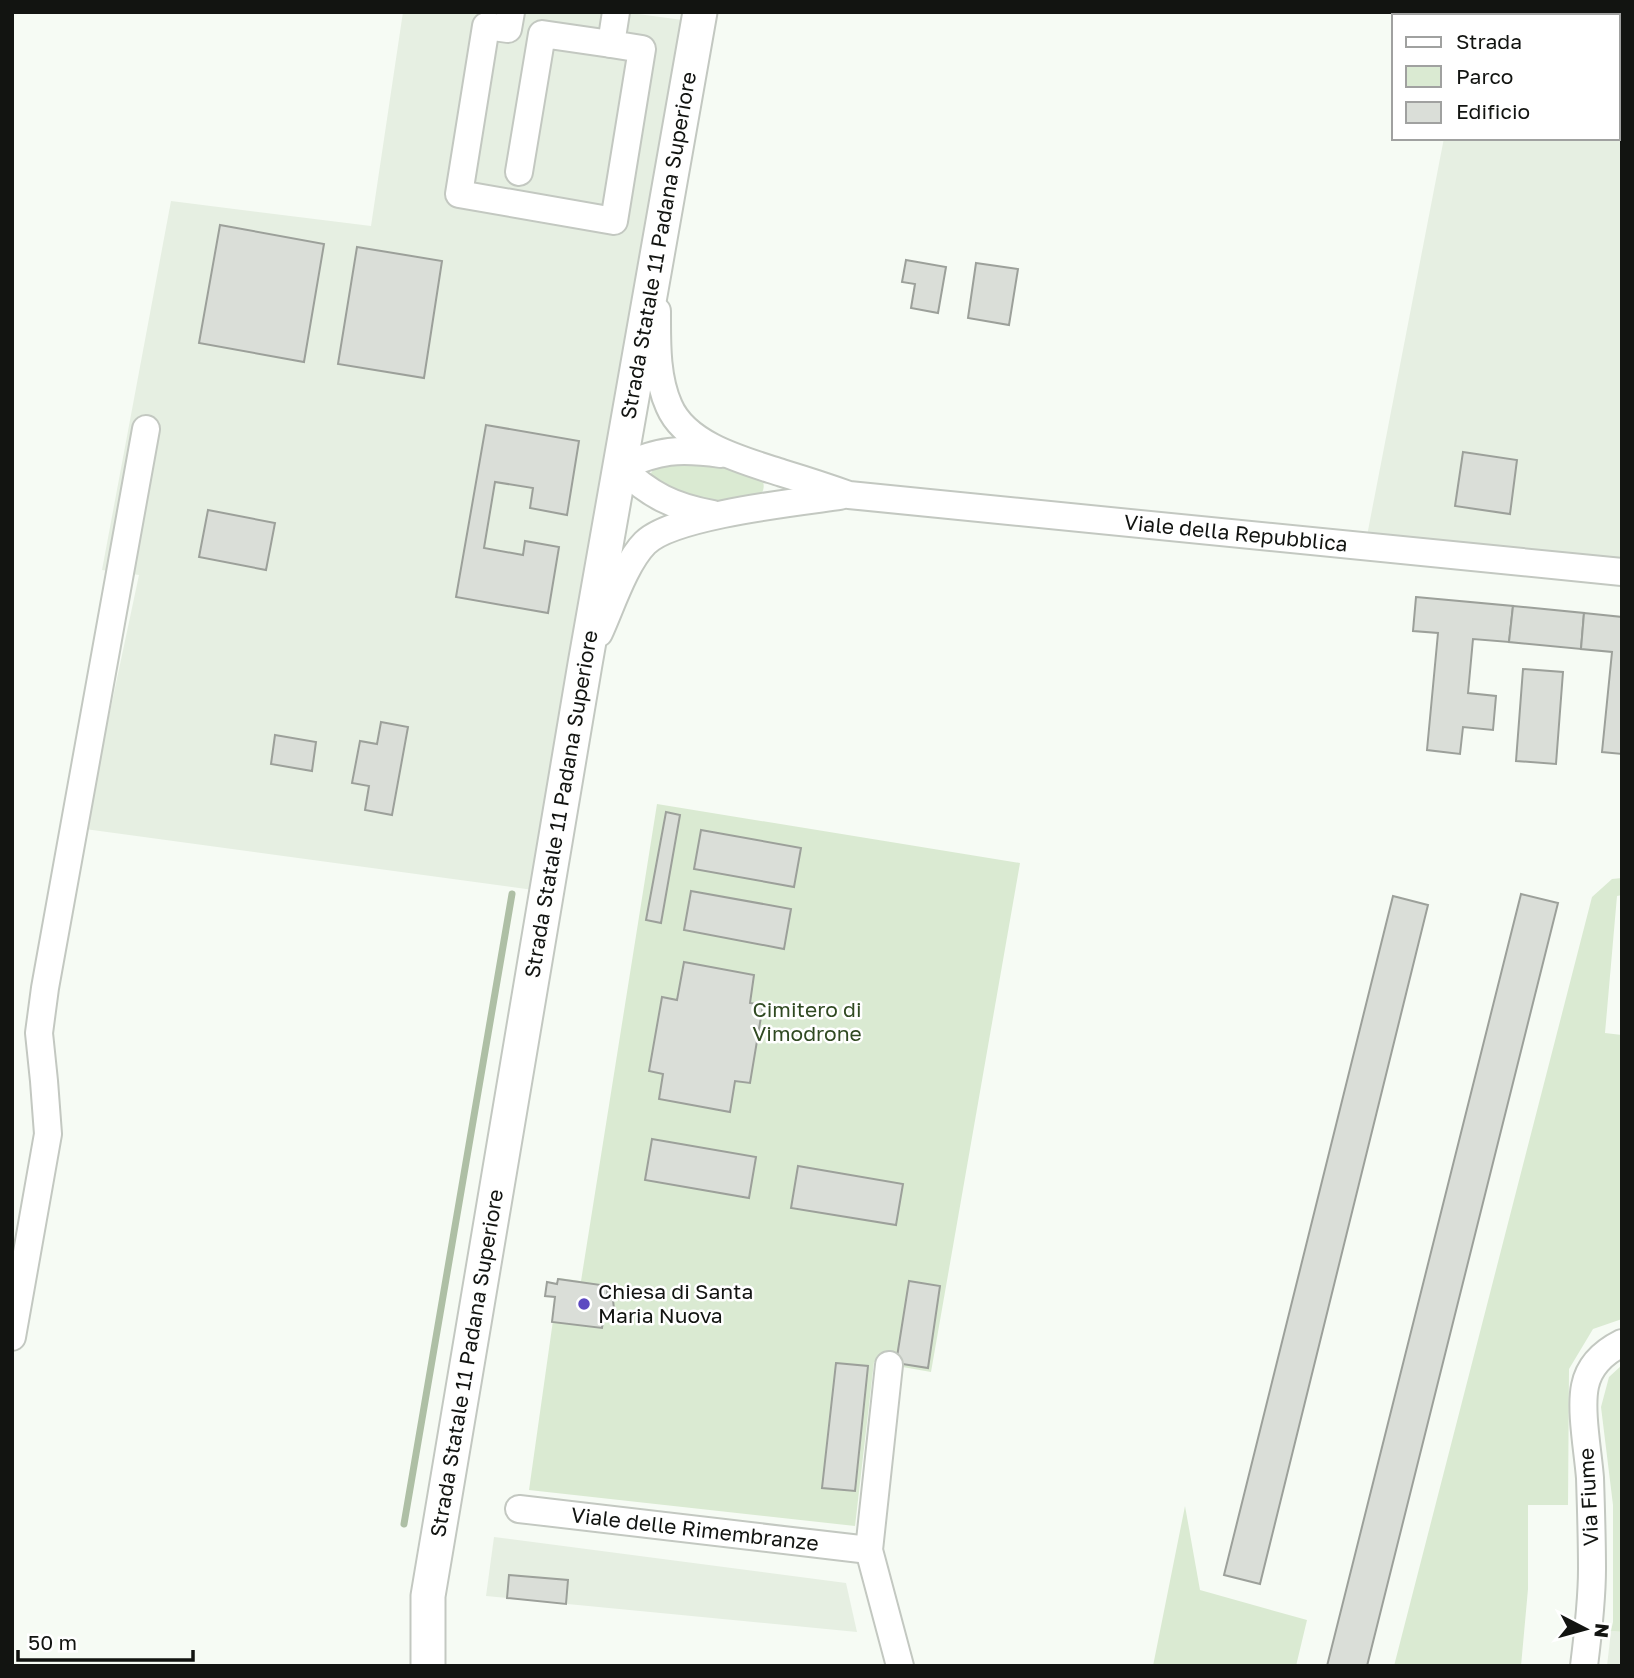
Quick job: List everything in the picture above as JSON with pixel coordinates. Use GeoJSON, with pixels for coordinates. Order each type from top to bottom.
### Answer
{"type":"FeatureCollection","features":[{"type":"Feature","properties":{"kind":"main road","name":"Strada Statale 11 Padana Superiore"},"geometry":{"type":"LineString","coordinates":[[404,1666],[428,1596],[585,664],[656,263],[695,13]]}},
{"type":"Feature","properties":{"kind":"main road","name":"Strada Statale 11 Padana Superiore"},"geometry":{"type":"LineString","coordinates":[[428,1596],[428,1666]]}},
{"type":"Feature","properties":{"kind":"street"},"geometry":{"type":"LineString","coordinates":[[611,44],[616,12]]}},
{"type":"Feature","properties":{"kind":"street"},"geometry":{"type":"LineString","coordinates":[[510,21],[542,34],[642,49],[614,220],[459,194],[486,26],[510,21]]}},
{"type":"Feature","properties":{"kind":"street"},"geometry":{"type":"LineString","coordinates":[[519,172],[542,34]]}},
{"type":"Feature","properties":{"kind":"street","name":"Viale della Repubblica"},"geometry":{"type":"LineString","coordinates":[[656,263],[658,353],[669,406],[686,429],[729,455]]}},
{"type":"Feature","properties":{"kind":"street"},"geometry":{"type":"LineString","coordinates":[[12,1337],[48,1134],[39,1033],[45,988],[146,429]]}},
{"type":"Feature","properties":{"kind":"street","name":"Viale della Repubblica"},"geometry":{"type":"LineString","coordinates":[[720,515],[668,502],[644,488],[620,467],[645,457],[669,452],[697,451],[729,455],[849,495],[1622,572]]}},
{"type":"Feature","properties":{"kind":"street"},"geometry":{"type":"LineString","coordinates":[[756,509],[764,500],[768,489],[764,467]]}},
{"type":"Feature","properties":{"kind":"street","name":"Viale della Repubblica"},"geometry":{"type":"LineString","coordinates":[[585,664],[627,572],[643,545],[665,530],[720,515],[849,495]]}},
{"type":"Feature","properties":{"kind":"street","name":"Via Fiume"},"geometry":{"type":"LineString","coordinates":[[1584,1666],[1592,1571],[1585,1387],[1591,1370],[1599,1359],[1622,1343]]}},
{"type":"Feature","properties":{"kind":"street"},"geometry":{"type":"LineString","coordinates":[[889,1365],[869,1550],[900,1666]]}},
{"type":"Feature","properties":{"kind":"street","name":"Viale delle Rimembranze"},"geometry":{"type":"LineString","coordinates":[[519,1509],[869,1550]]}},
{"type":"Feature","properties":{"kind":"shaded area"},"geometry":{"type":"Polygon","coordinates":[[[403,12],[623,12],[690,21],[541,891],[85,829],[139,575],[102,570],[171,201],[371,226],[403,12]]]}},
{"type":"Feature","properties":{"kind":"shaded area"},"geometry":{"type":"Polygon","coordinates":[[[1622,12],[1622,572],[1365,546],[1444,140],[1620,140],[1620,14],[1468,14],[1622,12]]]}},
{"type":"Feature","properties":{"kind":"shaded area"},"geometry":{"type":"Polygon","coordinates":[[[494,1537],[846,1583],[857,1632],[486,1596],[494,1537]]]}},
{"type":"Feature","properties":{"kind":"shaded area"},"geometry":{"type":"Polygon","coordinates":[[[1611,1631],[1622,1632],[1622,1666],[1607,1666],[1611,1631]]]}},
{"type":"Feature","properties":{"kind":"green space"},"geometry":{"type":"Polygon","coordinates":[[[687,453],[762,478],[764,486],[761,495],[759,498],[700,506],[649,479],[659,464],[687,453]]]}},
{"type":"Feature","properties":{"kind":"green space","name":"Cimitero di Vimodrone"},"geometry":{"type":"Polygon","coordinates":[[[657,804],[1020,863],[931,1372],[874,1362],[855,1526],[529,1490],[559,1278],[581,1281],[657,804]]]}},
{"type":"Feature","properties":{"kind":"green space"},"geometry":{"type":"Polygon","coordinates":[[[1622,878],[1622,895],[1617,896],[1605,1033],[1622,1035],[1622,1319],[1593,1329],[1569,1369],[1568,1505],[1528,1505],[1528,1589],[1521,1666],[1394,1666],[1592,897],[1612,879],[1622,878]]]}},
{"type":"Feature","properties":{"kind":"green space"},"geometry":{"type":"Polygon","coordinates":[[[1622,1365],[1622,1632],[1611,1631],[1613,1505],[1601,1407],[1609,1377],[1622,1365]]]}},
{"type":"Feature","properties":{"kind":"green space"},"geometry":{"type":"Polygon","coordinates":[[[1185,1506],[1200,1590],[1307,1620],[1296,1666],[1153,1666],[1185,1506]]]}},
{"type":"Feature","properties":{"kind":"building"},"geometry":{"type":"Polygon","coordinates":[[[220,225],[324,244],[304,362],[199,343],[220,225]]]}},
{"type":"Feature","properties":{"kind":"building"},"geometry":{"type":"Polygon","coordinates":[[[357,247],[442,261],[424,378],[338,364],[357,247]]]}},
{"type":"Feature","properties":{"kind":"building"},"geometry":{"type":"Polygon","coordinates":[[[906,260],[946,267],[938,313],[911,308],[915,284],[902,282],[906,260]]]}},
{"type":"Feature","properties":{"kind":"building"},"geometry":{"type":"Polygon","coordinates":[[[976,263],[1018,269],[1009,325],[968,318],[976,263]]]}},
{"type":"Feature","properties":{"kind":"building"},"geometry":{"type":"Polygon","coordinates":[[[486,425],[579,441],[567,515],[530,508],[533,488],[495,482],[484,548],[523,555],[525,541],[559,547],[548,613],[456,597],[486,425]]]}},
{"type":"Feature","properties":{"kind":"building"},"geometry":{"type":"Polygon","coordinates":[[[1463,452],[1517,460],[1510,514],[1455,506],[1463,452]]]}},
{"type":"Feature","properties":{"kind":"building"},"geometry":{"type":"Polygon","coordinates":[[[208,510],[275,523],[266,570],[199,557],[208,510]]]}},
{"type":"Feature","properties":{"kind":"building"},"geometry":{"type":"Polygon","coordinates":[[[1416,597],[1513,606],[1509,642],[1473,639],[1468,693],[1496,696],[1493,730],[1463,727],[1460,754],[1427,750],[1438,633],[1413,631],[1416,597]]]}},
{"type":"Feature","properties":{"kind":"building"},"geometry":{"type":"Polygon","coordinates":[[[1513,606],[1584,613],[1581,649],[1509,642],[1513,606]]]}},
{"type":"Feature","properties":{"kind":"building"},"geometry":{"type":"Polygon","coordinates":[[[1584,613],[1622,617],[1622,754],[1602,752],[1612,652],[1581,649],[1584,613]]]}},
{"type":"Feature","properties":{"kind":"building"},"geometry":{"type":"Polygon","coordinates":[[[1523,669],[1563,672],[1556,764],[1516,761],[1523,669]]]}},
{"type":"Feature","properties":{"kind":"building"},"geometry":{"type":"Polygon","coordinates":[[[381,722],[408,727],[392,815],[365,810],[369,786],[352,783],[360,741],[377,744],[381,722]]]}},
{"type":"Feature","properties":{"kind":"building"},"geometry":{"type":"Polygon","coordinates":[[[275,735],[316,742],[312,771],[271,764],[275,735]]]}},
{"type":"Feature","properties":{"kind":"building"},"geometry":{"type":"Polygon","coordinates":[[[666,812],[680,815],[661,923],[646,920],[666,812]]]}},
{"type":"Feature","properties":{"kind":"building"},"geometry":{"type":"Polygon","coordinates":[[[701,830],[801,848],[794,887],[694,869],[701,830]]]}},
{"type":"Feature","properties":{"kind":"building"},"geometry":{"type":"Polygon","coordinates":[[[691,891],[791,909],[784,949],[684,930],[691,891]]]}},
{"type":"Feature","properties":{"kind":"building"},"geometry":{"type":"Polygon","coordinates":[[[1521,894],[1558,903],[1367,1666],[1327,1666],[1521,894]]]}},
{"type":"Feature","properties":{"kind":"building"},"geometry":{"type":"Polygon","coordinates":[[[1393,896],[1428,905],[1260,1584],[1224,1575],[1393,896]]]}},
{"type":"Feature","properties":{"kind":"building"},"geometry":{"type":"Polygon","coordinates":[[[684,962],[754,975],[750,1003],[763,1005],[750,1083],[735,1081],[730,1112],[659,1099],[663,1074],[649,1071],[662,997],[677,1000],[684,962]]]}},
{"type":"Feature","properties":{"kind":"building"},"geometry":{"type":"Polygon","coordinates":[[[652,1139],[756,1157],[749,1198],[645,1180],[652,1139]]]}},
{"type":"Feature","properties":{"kind":"building"},"geometry":{"type":"Polygon","coordinates":[[[798,1166],[903,1184],[896,1225],[791,1208],[798,1166]]]}},
{"type":"Feature","properties":{"kind":"building","name":"Chiesa di Santa Maria Nuova"},"geometry":{"type":"Polygon","coordinates":[[[558,1279],[608,1286],[607,1293],[613,1300],[614,1309],[610,1317],[603,1322],[602,1328],[552,1322],[555,1297],[545,1296],[547,1282],[557,1284],[558,1279]]]}},
{"type":"Feature","properties":{"kind":"building"},"geometry":{"type":"Polygon","coordinates":[[[909,1281],[940,1286],[928,1368],[896,1363],[909,1281]]]}},
{"type":"Feature","properties":{"kind":"building"},"geometry":{"type":"Polygon","coordinates":[[[836,1363],[868,1366],[855,1491],[822,1488],[836,1363]]]}},
{"type":"Feature","properties":{"kind":"building"},"geometry":{"type":"Polygon","coordinates":[[[509,1575],[568,1580],[566,1604],[507,1598],[509,1575]]]}},
{"type":"Feature","properties":{"kind":"waterway"},"geometry":{"type":"LineString","coordinates":[[404,1524],[512,894]]}},
{"type":"Feature","properties":{"kind":"place","name":"Chiesa di Santa Maria Nuova"},"geometry":{"type":"Point","coordinates":[584,1304]}}]}
